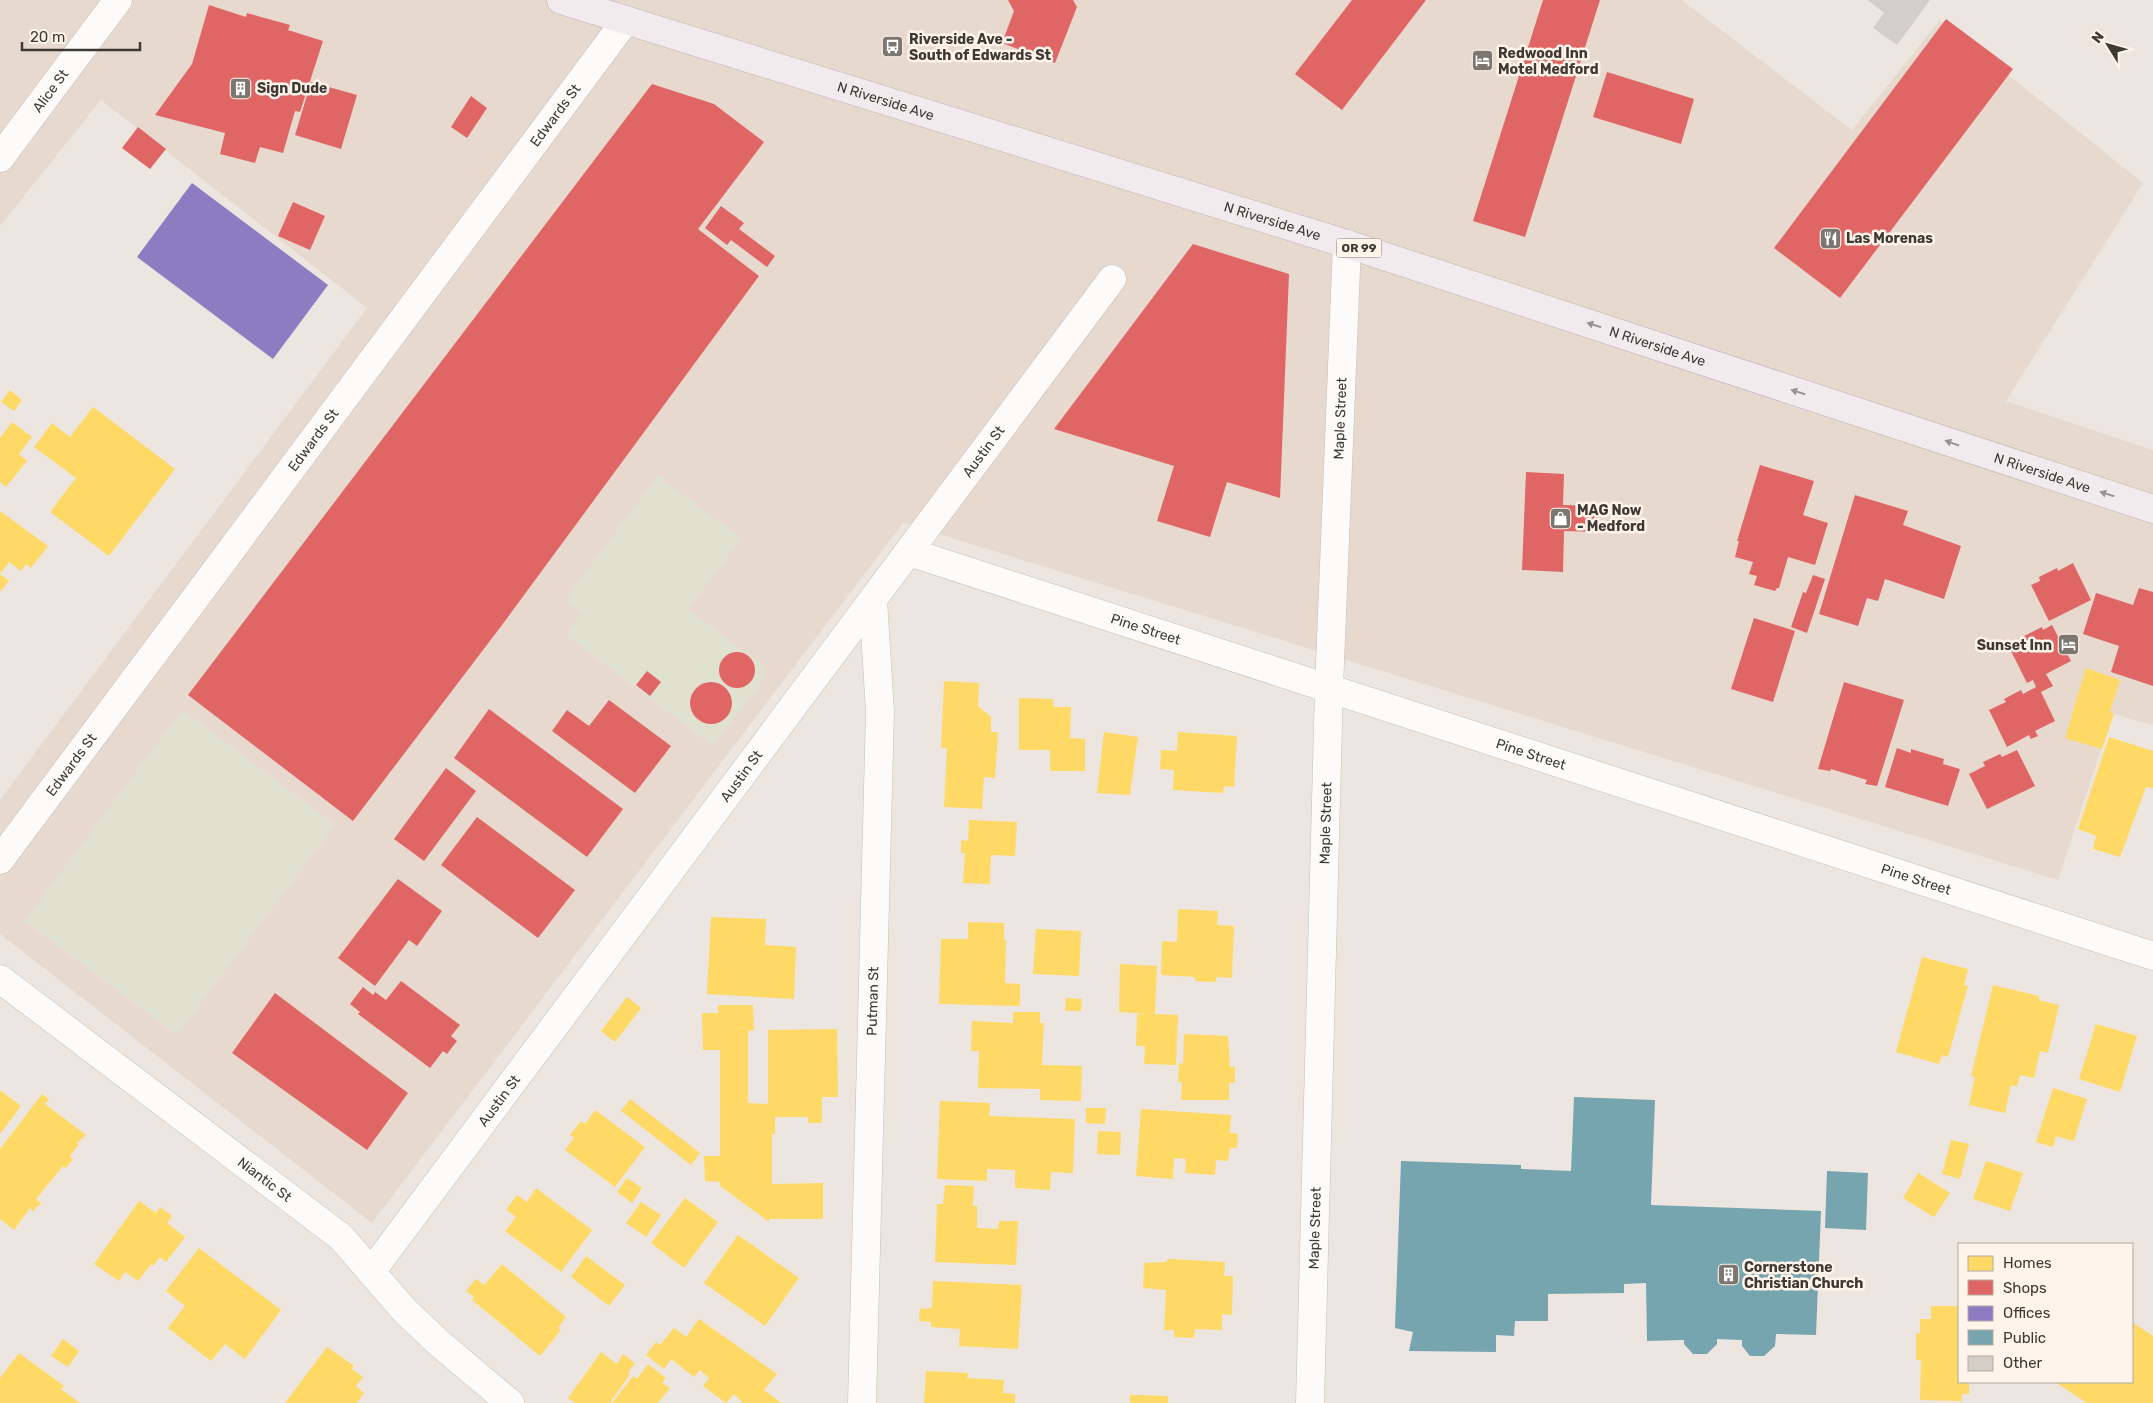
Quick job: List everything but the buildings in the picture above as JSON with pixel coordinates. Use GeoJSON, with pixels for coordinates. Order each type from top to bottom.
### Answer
{"type":"FeatureCollection","features":[{"type":"Feature","properties":{"kind":"main road","name":"N Riverside Ave"},"geometry":{"type":"LineString","coordinates":[[561,0],[1347,244],[2153,509]]}},
{"type":"Feature","properties":{"kind":"street","name":"Alice St"},"geometry":{"type":"LineString","coordinates":[[0,158],[118,0]]}},
{"type":"Feature","properties":{"kind":"street","name":"Edwards St"},"geometry":{"type":"LineString","coordinates":[[0,860],[626,20]]}},
{"type":"Feature","properties":{"kind":"street","name":"Maple Street"},"geometry":{"type":"LineString","coordinates":[[1310,1403],[1329,688],[1347,244]]}},
{"type":"Feature","properties":{"kind":"street","name":"Austin St"},"geometry":{"type":"LineString","coordinates":[[371,1272],[1112,279]]}},
{"type":"Feature","properties":{"kind":"street","name":"Pine Street"},"geometry":{"type":"LineString","coordinates":[[909,552],[2153,956]]}},
{"type":"Feature","properties":{"kind":"street","name":"Putman St"},"geometry":{"type":"LineString","coordinates":[[862,1403],[880,712],[874,599]]}},
{"type":"Feature","properties":{"kind":"street","name":"Niantic St"},"geometry":{"type":"LineString","coordinates":[[0,979],[341,1237],[405,1311],[439,1343],[510,1403]]}},
{"type":"Feature","properties":{"kind":"shaded area"},"geometry":{"type":"Polygon","coordinates":[[[0,0],[1682,0],[1852,130],[1940,20],[2143,183],[2006,401],[2153,450],[2153,725],[2113,714],[2058,880],[903,523],[372,1223],[0,934],[0,800],[367,308],[101,100],[0,226],[0,0]]]}},
{"type":"Feature","properties":{"kind":"green space"},"geometry":{"type":"Polygon","coordinates":[[[658,476],[741,538],[688,609],[765,667],[766,675],[713,746],[566,635],[582,613],[565,601],[658,476]]]}},
{"type":"Feature","properties":{"kind":"green space"},"geometry":{"type":"Polygon","coordinates":[[[183,710],[335,825],[177,1035],[25,921],[183,710]]]}},
{"type":"Feature","properties":{"kind":"place","name":"Riverside Ave - South of Edwards St"},"geometry":{"type":"Point","coordinates":[893,47]}},
{"type":"Feature","properties":{"kind":"place","name":"Redwood Inn Motel Medford"},"geometry":{"type":"Point","coordinates":[1482,61]}},
{"type":"Feature","properties":{"kind":"place","name":"Sign Dude"},"geometry":{"type":"Point","coordinates":[241,88]}},
{"type":"Feature","properties":{"kind":"place","name":"Las Morenas"},"geometry":{"type":"Point","coordinates":[1830,238]}},
{"type":"Feature","properties":{"kind":"place","name":"MAG Now - Medford"},"geometry":{"type":"Point","coordinates":[1561,518]}},
{"type":"Feature","properties":{"kind":"place","name":"Sunset Inn"},"geometry":{"type":"Point","coordinates":[2068,645]}},
{"type":"Feature","properties":{"kind":"place","name":"Cornerstone Christian Church"},"geometry":{"type":"Point","coordinates":[1728,1275]}}]}
